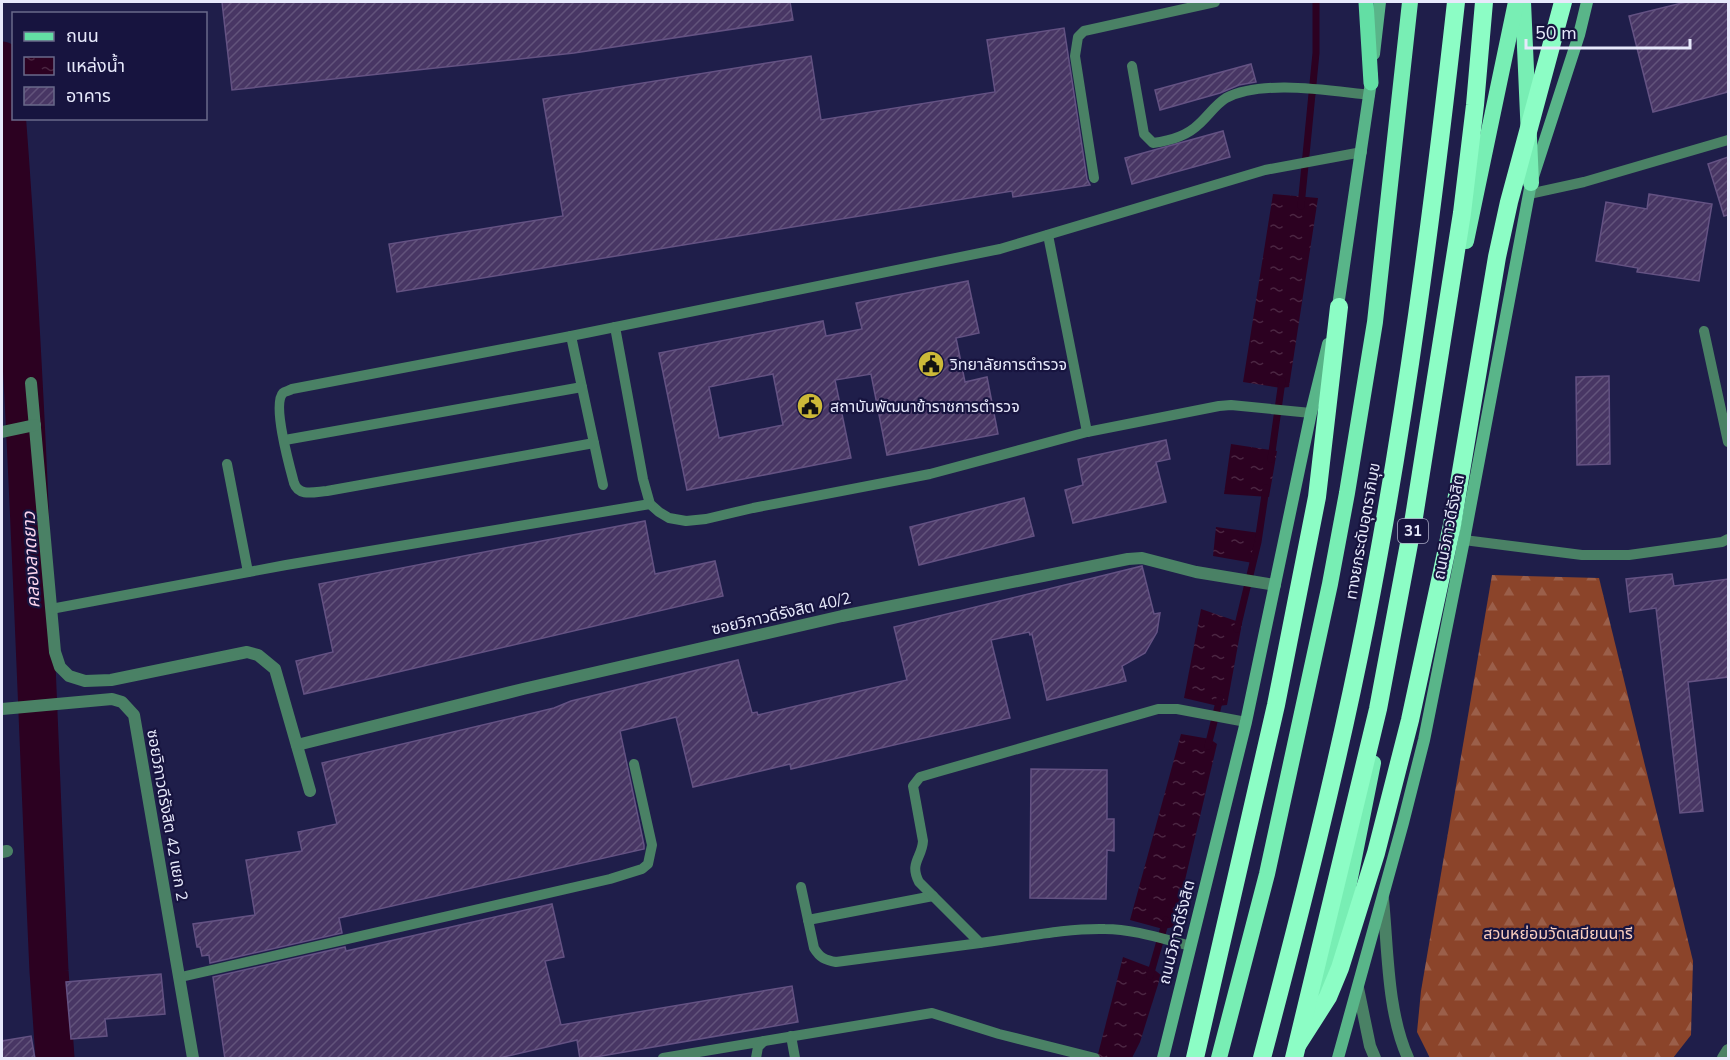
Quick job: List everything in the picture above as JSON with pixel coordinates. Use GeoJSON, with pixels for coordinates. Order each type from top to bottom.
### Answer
{"type":"FeatureCollection","features":[{"type":"Feature","properties":{"kind":"highway"},"geometry":{"type":"LineString","coordinates":[[1219,1059],[1267,874],[1330,584],[1347,494],[1375,322],[1410,2]]}},
{"type":"Feature","properties":{"kind":"highway","name":"ทางยกระดับอุตราภิมุข"},"geometry":{"type":"LineString","coordinates":[[1262,1059],[1305,893],[1366,622],[1416,331],[1456,2]]}},
{"type":"Feature","properties":{"kind":"highway","name":"31"},"geometry":{"type":"LineString","coordinates":[[1298,1054],[1378,709],[1414,517],[1462,213],[1484,2]]}},
{"type":"Feature","properties":{"kind":"highway","name":"ถนนวิภาวดีรังสิต"},"geometry":{"type":"LineString","coordinates":[[1298,1054],[1341,923],[1383,716],[1446,333],[1516,2]]}},
{"type":"Feature","properties":{"kind":"highway"},"geometry":{"type":"LineString","coordinates":[[1523,2],[1534,190]]}},
{"type":"Feature","properties":{"kind":"highway"},"geometry":{"type":"LineString","coordinates":[[1298,1054],[1328,997],[1340,968],[1376,853],[1410,720],[1452,525],[1497,257],[1509,202],[1563,2]]}},
{"type":"Feature","properties":{"kind":"highway"},"geometry":{"type":"LineString","coordinates":[[1195,1059],[1276,705],[1317,497],[1339,308]]}},
{"type":"Feature","properties":{"kind":"main road"},"geometry":{"type":"LineString","coordinates":[[1366,2],[1370,89]]}},
{"type":"Feature","properties":{"kind":"main road","name":"ถนนวิภาวดีรังสิต"},"geometry":{"type":"LineString","coordinates":[[1163,1059],[1246,722],[1311,413],[1339,308],[1362,152],[1380,2]]}},
{"type":"Feature","properties":{"kind":"main road","name":"ถนนวิภาวดีรังสิต"},"geometry":{"type":"LineString","coordinates":[[1338,1059],[1424,740],[1534,190],[1580,35],[1587,2]]}},
{"type":"Feature","properties":{"kind":"street"},"geometry":{"type":"LineString","coordinates":[[31,383],[31,426],[55,652],[60,667],[69,676],[85,681],[111,680],[247,652],[258,655],[275,669],[310,791]]}},
{"type":"Feature","properties":{"kind":"street"},"geometry":{"type":"LineString","coordinates":[[2,432],[31,426]]}},
{"type":"Feature","properties":{"kind":"street","name":"ซอยวิภาวดีรังสิต 40/2"},"geometry":{"type":"LineString","coordinates":[[297,745],[523,689],[842,616],[1128,559],[1142,558],[1159,561],[1203,573],[1275,585]]}},
{"type":"Feature","properties":{"kind":"street","name":"ซอยวิภาวดีรังสิต 42 แยก 2"},"geometry":{"type":"LineString","coordinates":[[4,709],[111,699],[122,702],[134,715],[181,977],[193,1059]]}},
{"type":"Feature","properties":{"kind":"street"},"geometry":{"type":"LineString","coordinates":[[1383,898],[1394,1009],[1408,1059]]}},
{"type":"Feature","properties":{"kind":"street"},"geometry":{"type":"LineString","coordinates":[[1358,988],[1370,1046],[1375,1059]]}},
{"type":"Feature","properties":{"kind":"street"},"geometry":{"type":"LineString","coordinates":[[1723,1059],[1728,1050]]}},
{"type":"Feature","properties":{"kind":"lane"},"geometry":{"type":"LineString","coordinates":[[1094,178],[1075,56],[1078,37],[1084,31],[1215,2]]}},
{"type":"Feature","properties":{"kind":"lane"},"geometry":{"type":"LineString","coordinates":[[1132,66],[1144,134],[1153,143],[1188,133],[1224,99],[1240,93],[1280,88],[1370,89]]}},
{"type":"Feature","properties":{"kind":"lane"},"geometry":{"type":"LineString","coordinates":[[1534,190],[1584,182],[1728,140]]}},
{"type":"Feature","properties":{"kind":"lane"},"geometry":{"type":"LineString","coordinates":[[594,442],[327,491],[301,492],[296,489],[294,483],[280,418],[280,400],[283,393],[292,390],[999,249],[1265,170],[1362,152]]}},
{"type":"Feature","properties":{"kind":"lane"},"geometry":{"type":"LineString","coordinates":[[1048,235],[1087,432]]}},
{"type":"Feature","properties":{"kind":"lane"},"geometry":{"type":"LineString","coordinates":[[615,327],[643,479],[650,504],[669,518],[686,521],[706,519],[930,474],[1087,432],[1231,405],[1311,413]]}},
{"type":"Feature","properties":{"kind":"lane"},"geometry":{"type":"LineString","coordinates":[[1704,332],[1728,442]]}},
{"type":"Feature","properties":{"kind":"lane"},"geometry":{"type":"LineString","coordinates":[[571,336],[603,484]]}},
{"type":"Feature","properties":{"kind":"lane"},"geometry":{"type":"LineString","coordinates":[[285,440],[582,387]]}},
{"type":"Feature","properties":{"kind":"lane"},"geometry":{"type":"LineString","coordinates":[[227,464],[248,572]]}},
{"type":"Feature","properties":{"kind":"lane"},"geometry":{"type":"LineString","coordinates":[[51,609],[248,572],[650,504]]}},
{"type":"Feature","properties":{"kind":"lane"},"geometry":{"type":"LineString","coordinates":[[1464,540],[1582,555],[1629,555],[1722,542],[1728,539]]}},
{"type":"Feature","properties":{"kind":"lane"},"geometry":{"type":"LineString","coordinates":[[980,943],[919,882],[915,875],[914,867],[923,841],[913,786],[920,777],[1158,709],[1177,709],[1246,722]]}},
{"type":"Feature","properties":{"kind":"lane"},"geometry":{"type":"LineString","coordinates":[[181,977],[610,879],[642,869],[648,864],[652,845],[634,764]]}},
{"type":"Feature","properties":{"kind":"lane"},"geometry":{"type":"LineString","coordinates":[[801,887],[814,948],[825,960],[836,962],[1085,929],[1122,931],[1191,946]]}},
{"type":"Feature","properties":{"kind":"lane"},"geometry":{"type":"LineString","coordinates":[[808,920],[933,896]]}},
{"type":"Feature","properties":{"kind":"lane"},"geometry":{"type":"LineString","coordinates":[[663,1059],[932,1013],[999,1034],[1095,1059]]}},
{"type":"Feature","properties":{"kind":"lane"},"geometry":{"type":"LineString","coordinates":[[790,1036],[795,1059]]}},
{"type":"Feature","properties":{"kind":"lane"},"geometry":{"type":"LineString","coordinates":[[756,1059],[758,1047],[764,1041]]}},
{"type":"Feature","properties":{"kind":"green space","name":"สวนหย่อมวัดเสมียนนารี"},"geometry":{"type":"Polygon","coordinates":[[[1492,575],[1599,578],[1693,961],[1691,1035],[1673,1058],[1430,1058],[1417,1032],[1421,991],[1492,575]]]}},
{"type":"Feature","properties":{"kind":"water"},"geometry":{"type":"Polygon","coordinates":[[[1273,194],[1318,198],[1289,387],[1281,388],[1243,382],[1273,194]]]}},
{"type":"Feature","properties":{"kind":"water"},"geometry":{"type":"Polygon","coordinates":[[[1231,444],[1277,451],[1269,497],[1224,494],[1231,444]]]}},
{"type":"Feature","properties":{"kind":"water"},"geometry":{"type":"Polygon","coordinates":[[[1216,527],[1260,533],[1253,563],[1213,556],[1216,527]]]}},
{"type":"Feature","properties":{"kind":"water"},"geometry":{"type":"Polygon","coordinates":[[[1201,609],[1242,623],[1227,705],[1218,706],[1184,698],[1201,609]]]}},
{"type":"Feature","properties":{"kind":"water"},"geometry":{"type":"Polygon","coordinates":[[[1181,734],[1210,739],[1217,744],[1174,927],[1163,929],[1130,920],[1181,734]]]}},
{"type":"Feature","properties":{"kind":"water"},"geometry":{"type":"Polygon","coordinates":[[[1123,957],[1152,968],[1161,975],[1140,1042],[1132,1058],[1097,1058],[1123,957]]]}},
{"type":"Feature","properties":{"kind":"building"},"geometry":{"type":"Polygon","coordinates":[[[222,2],[790,2],[793,20],[574,53],[232,90],[222,2]]]}},
{"type":"Feature","properties":{"kind":"building"},"geometry":{"type":"Polygon","coordinates":[[[1686,2],[1728,2],[1728,92],[1653,112],[1629,16],[1686,2]]]}},
{"type":"Feature","properties":{"kind":"building"},"geometry":{"type":"Polygon","coordinates":[[[1064,28],[1087,179],[1090,185],[1013,197],[1012,191],[397,292],[389,244],[563,216],[543,99],[811,56],[821,120],[995,92],[987,40],[1064,28]]]}},
{"type":"Feature","properties":{"kind":"building"},"geometry":{"type":"Polygon","coordinates":[[[1251,64],[1256,82],[1239,85],[1220,93],[1160,110],[1155,90],[1251,64]]]}},
{"type":"Feature","properties":{"kind":"building"},"geometry":{"type":"Polygon","coordinates":[[[1223,131],[1230,157],[1132,184],[1125,158],[1223,131]]]}},
{"type":"Feature","properties":{"kind":"building"},"geometry":{"type":"Polygon","coordinates":[[[1728,157],[1728,215],[1724,216],[1708,164],[1728,157]]]}},
{"type":"Feature","properties":{"kind":"building"},"geometry":{"type":"Polygon","coordinates":[[[1649,194],[1712,204],[1699,281],[1637,272],[1638,268],[1596,261],[1606,202],[1647,209],[1649,194]]]}},
{"type":"Feature","properties":{"kind":"building"},"geometry":{"type":"Polygon","coordinates":[[[968,281],[979,333],[956,338],[965,382],[987,377],[998,434],[887,455],[871,374],[835,380],[851,458],[687,490],[659,353],[823,321],[826,336],[862,329],[856,303],[968,281]],[[773,374],[709,387],[719,438],[783,425],[773,374]]]}},
{"type":"Feature","properties":{"kind":"building"},"geometry":{"type":"Polygon","coordinates":[[[1609,376],[1610,464],[1577,465],[1576,377],[1609,376]]]}},
{"type":"Feature","properties":{"kind":"building"},"geometry":{"type":"Polygon","coordinates":[[[1166,440],[1170,459],[1156,462],[1166,502],[1073,523],[1065,490],[1083,485],[1078,459],[1166,440]]]}},
{"type":"Feature","properties":{"kind":"building"},"geometry":{"type":"Polygon","coordinates":[[[1024,498],[1034,536],[919,565],[910,527],[1024,498]]]}},
{"type":"Feature","properties":{"kind":"building"},"geometry":{"type":"Polygon","coordinates":[[[645,521],[655,574],[715,561],[723,596],[304,694],[296,661],[333,652],[319,584],[645,521]]]}},
{"type":"Feature","properties":{"kind":"building"},"geometry":{"type":"Polygon","coordinates":[[[1142,566],[1154,614],[1160,613],[1157,632],[1145,653],[1122,666],[1126,681],[1047,700],[1032,634],[1030,635],[1029,632],[991,640],[1010,718],[791,769],[790,764],[693,787],[676,717],[620,731],[644,849],[339,918],[342,933],[210,963],[209,955],[202,956],[200,947],[197,947],[193,924],[255,915],[246,860],[302,851],[298,832],[337,824],[322,763],[554,708],[571,701],[738,660],[752,713],[757,712],[758,715],[907,680],[894,627],[1142,566]]]}},
{"type":"Feature","properties":{"kind":"building"},"geometry":{"type":"Polygon","coordinates":[[[1672,574],[1674,586],[1728,579],[1728,677],[1688,682],[1703,811],[1680,813],[1656,608],[1630,612],[1626,579],[1672,574]]]}},
{"type":"Feature","properties":{"kind":"building"},"geometry":{"type":"Polygon","coordinates":[[[1031,769],[1107,770],[1107,819],[1114,819],[1114,851],[1107,850],[1106,899],[1030,898],[1031,769]]]}},
{"type":"Feature","properties":{"kind":"building"},"geometry":{"type":"Polygon","coordinates":[[[552,904],[564,957],[545,961],[561,1025],[792,986],[798,1022],[584,1059],[580,1059],[577,1040],[495,1059],[225,1059],[213,977],[345,947],[346,951],[552,904]]]}},
{"type":"Feature","properties":{"kind":"building"},"geometry":{"type":"Polygon","coordinates":[[[161,974],[165,1014],[105,1019],[107,1036],[71,1039],[66,982],[161,974]]]}},
{"type":"Feature","properties":{"kind":"building"},"geometry":{"type":"Polygon","coordinates":[[[31,1036],[35,1059],[2,1059],[2,1041],[31,1036]]]}},
{"type":"Feature","properties":{"kind":"waterway"},"geometry":{"type":"LineString","coordinates":[[1301,206],[1316,53],[1316,2]]}},
{"type":"Feature","properties":{"kind":"waterway","name":"คลองลาดยาว"},"geometry":{"type":"LineString","coordinates":[[2,61],[18,288],[49,971],[55,1058]]}},
{"type":"Feature","properties":{"kind":"waterway"},"geometry":{"type":"LineString","coordinates":[[1271,459],[1282,381]]}},
{"type":"Feature","properties":{"kind":"waterway"},"geometry":{"type":"LineString","coordinates":[[1237,629],[1258,542],[1266,488]]}},
{"type":"Feature","properties":{"kind":"waterway"},"geometry":{"type":"LineString","coordinates":[[1208,746],[1220,698]]}},
{"type":"Feature","properties":{"kind":"waterway"},"geometry":{"type":"LineString","coordinates":[[1150,976],[1166,920]]}},
{"type":"Feature","properties":{"kind":"place","name":"วิทยาลัยการตำรวจ"},"geometry":{"type":"Point","coordinates":[931,364]}},
{"type":"Feature","properties":{"kind":"place","name":"สถาบันพัฒนาข้าราชการตำรวจ"},"geometry":{"type":"Point","coordinates":[810,406]}}]}
